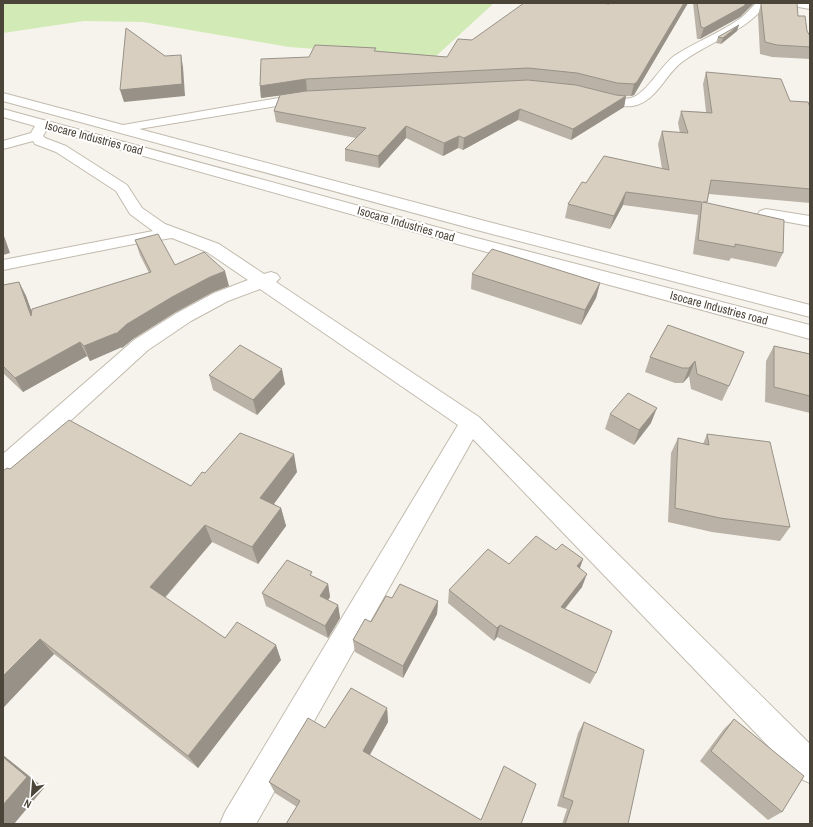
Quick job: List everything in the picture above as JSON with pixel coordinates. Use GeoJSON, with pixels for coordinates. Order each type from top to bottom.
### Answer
{"type":"FeatureCollection","features":[{"type":"Feature","properties":{"kind":"street"},"geometry":{"type":"LineString","coordinates":[[580,93],[614,101],[633,102],[649,93],[662,74],[678,59],[745,20],[762,3]]}},
{"type":"Feature","properties":{"kind":"street"},"geometry":{"type":"LineString","coordinates":[[791,3],[810,6]]}},
{"type":"Feature","properties":{"kind":"street"},"geometry":{"type":"LineString","coordinates":[[121,129],[307,97],[322,96]]}},
{"type":"Feature","properties":{"kind":"street","name":"Isocare Industries road"},"geometry":{"type":"LineString","coordinates":[[3,97],[479,225],[810,311]]}},
{"type":"Feature","properties":{"kind":"street","name":"Isocare Industries road"},"geometry":{"type":"LineString","coordinates":[[3,113],[40,130],[810,332]]}},
{"type":"Feature","properties":{"kind":"street"},"geometry":{"type":"LineString","coordinates":[[3,145],[40,130],[40,141],[61,149],[122,188],[136,211],[159,228],[213,248],[270,279],[471,423],[810,767]]}},
{"type":"Feature","properties":{"kind":"street"},"geometry":{"type":"LineString","coordinates":[[766,214],[810,221]]}},
{"type":"Feature","properties":{"kind":"street"},"geometry":{"type":"LineString","coordinates":[[467,241],[479,225]]}},
{"type":"Feature","properties":{"kind":"street"},"geometry":{"type":"LineString","coordinates":[[3,265],[134,239],[174,233]]}},
{"type":"Feature","properties":{"kind":"street"},"geometry":{"type":"LineString","coordinates":[[3,468],[141,345],[184,317],[221,297],[270,279]]}},
{"type":"Feature","properties":{"kind":"street"},"geometry":{"type":"LineString","coordinates":[[237,824],[471,423]]}},
{"type":"Feature","properties":{"kind":"green space"},"geometry":{"type":"Polygon","coordinates":[[[3,3],[494,3],[434,58],[289,47],[143,22],[84,21],[3,33],[3,3]]]}},
{"type":"Feature","properties":{"kind":"building"},"geometry":{"type":"Polygon","coordinates":[[[524,3],[684,3],[637,82],[634,84],[617,83],[577,73],[528,68],[306,79],[260,86],[261,59],[309,57],[315,45],[376,48],[374,51],[447,57],[458,39],[472,40],[524,3]]]}},
{"type":"Feature","properties":{"kind":"building"},"geometry":{"type":"Polygon","coordinates":[[[697,3],[746,3],[744,6],[704,28],[701,27],[697,3]]]}},
{"type":"Feature","properties":{"kind":"building"},"geometry":{"type":"Polygon","coordinates":[[[762,3],[797,3],[798,16],[805,16],[807,31],[810,36],[810,47],[777,45],[765,42],[762,3]]]}},
{"type":"Feature","properties":{"kind":"building"},"geometry":{"type":"Polygon","coordinates":[[[739,25],[723,38],[718,37],[739,25]]]}},
{"type":"Feature","properties":{"kind":"building"},"geometry":{"type":"Polygon","coordinates":[[[126,28],[165,56],[181,55],[182,84],[120,90],[126,28]]]}},
{"type":"Feature","properties":{"kind":"building"},"geometry":{"type":"Polygon","coordinates":[[[706,72],[781,79],[790,101],[808,102],[810,107],[810,189],[711,180],[707,202],[703,202],[784,220],[783,253],[735,244],[735,247],[698,240],[702,202],[626,192],[614,216],[568,204],[582,182],[586,183],[604,156],[669,170],[662,131],[688,133],[681,111],[712,113],[706,72]]]}},
{"type":"Feature","properties":{"kind":"building"},"geometry":{"type":"Polygon","coordinates":[[[528,80],[576,85],[626,96],[573,129],[520,109],[464,138],[459,136],[444,143],[406,126],[378,156],[345,149],[366,128],[274,111],[280,95],[306,91],[528,80]]]}},
{"type":"Feature","properties":{"kind":"building"},"geometry":{"type":"Polygon","coordinates":[[[158,234],[175,265],[204,252],[225,271],[210,277],[172,297],[127,324],[116,334],[84,346],[80,342],[15,378],[3,366],[3,285],[19,282],[31,316],[32,309],[151,272],[135,240],[158,234]]]}},
{"type":"Feature","properties":{"kind":"building"},"geometry":{"type":"Polygon","coordinates":[[[492,249],[600,283],[585,310],[472,274],[492,249]]]}},
{"type":"Feature","properties":{"kind":"building"},"geometry":{"type":"Polygon","coordinates":[[[668,325],[744,352],[729,386],[697,374],[695,361],[689,368],[682,368],[650,357],[668,325]]]}},
{"type":"Feature","properties":{"kind":"building"},"geometry":{"type":"Polygon","coordinates":[[[240,345],[282,369],[253,400],[209,375],[240,345]]]}},
{"type":"Feature","properties":{"kind":"building"},"geometry":{"type":"Polygon","coordinates":[[[774,346],[810,354],[810,396],[774,387],[774,346]]]}},
{"type":"Feature","properties":{"kind":"building"},"geometry":{"type":"Polygon","coordinates":[[[628,393],[657,408],[639,430],[610,414],[628,393]]]}},
{"type":"Feature","properties":{"kind":"building"},"geometry":{"type":"Polygon","coordinates":[[[69,420],[191,486],[202,472],[205,473],[240,433],[294,454],[260,498],[281,508],[252,547],[205,525],[150,587],[225,638],[237,622],[276,645],[188,756],[40,639],[3,676],[3,471],[7,468],[10,469],[69,420]]]}},
{"type":"Feature","properties":{"kind":"building"},"geometry":{"type":"Polygon","coordinates":[[[707,434],[770,442],[790,527],[720,518],[675,508],[678,438],[709,445],[707,434]]]}},
{"type":"Feature","properties":{"kind":"building"},"geometry":{"type":"Polygon","coordinates":[[[536,536],[556,550],[562,544],[583,559],[577,566],[587,574],[561,607],[612,631],[596,673],[500,625],[497,628],[449,590],[488,549],[509,564],[536,536]]]}},
{"type":"Feature","properties":{"kind":"building"},"geometry":{"type":"Polygon","coordinates":[[[287,560],[312,572],[310,575],[328,584],[320,596],[338,605],[325,626],[262,593],[287,560]]]}},
{"type":"Feature","properties":{"kind":"building"},"geometry":{"type":"Polygon","coordinates":[[[400,584],[438,601],[403,666],[353,640],[365,619],[371,622],[386,596],[392,598],[400,584]]]}},
{"type":"Feature","properties":{"kind":"building"},"geometry":{"type":"Polygon","coordinates":[[[351,688],[387,708],[363,751],[481,820],[504,766],[536,784],[521,824],[286,824],[300,801],[269,782],[308,718],[325,728],[351,688]]]}},
{"type":"Feature","properties":{"kind":"building"},"geometry":{"type":"Polygon","coordinates":[[[734,719],[804,776],[782,812],[711,751],[734,719]]]}},
{"type":"Feature","properties":{"kind":"building"},"geometry":{"type":"Polygon","coordinates":[[[584,722],[644,750],[628,824],[565,824],[573,801],[563,797],[584,722]]]}},
{"type":"Feature","properties":{"kind":"building"},"geometry":{"type":"Polygon","coordinates":[[[3,757],[27,777],[3,805],[3,757]]]}}]}
